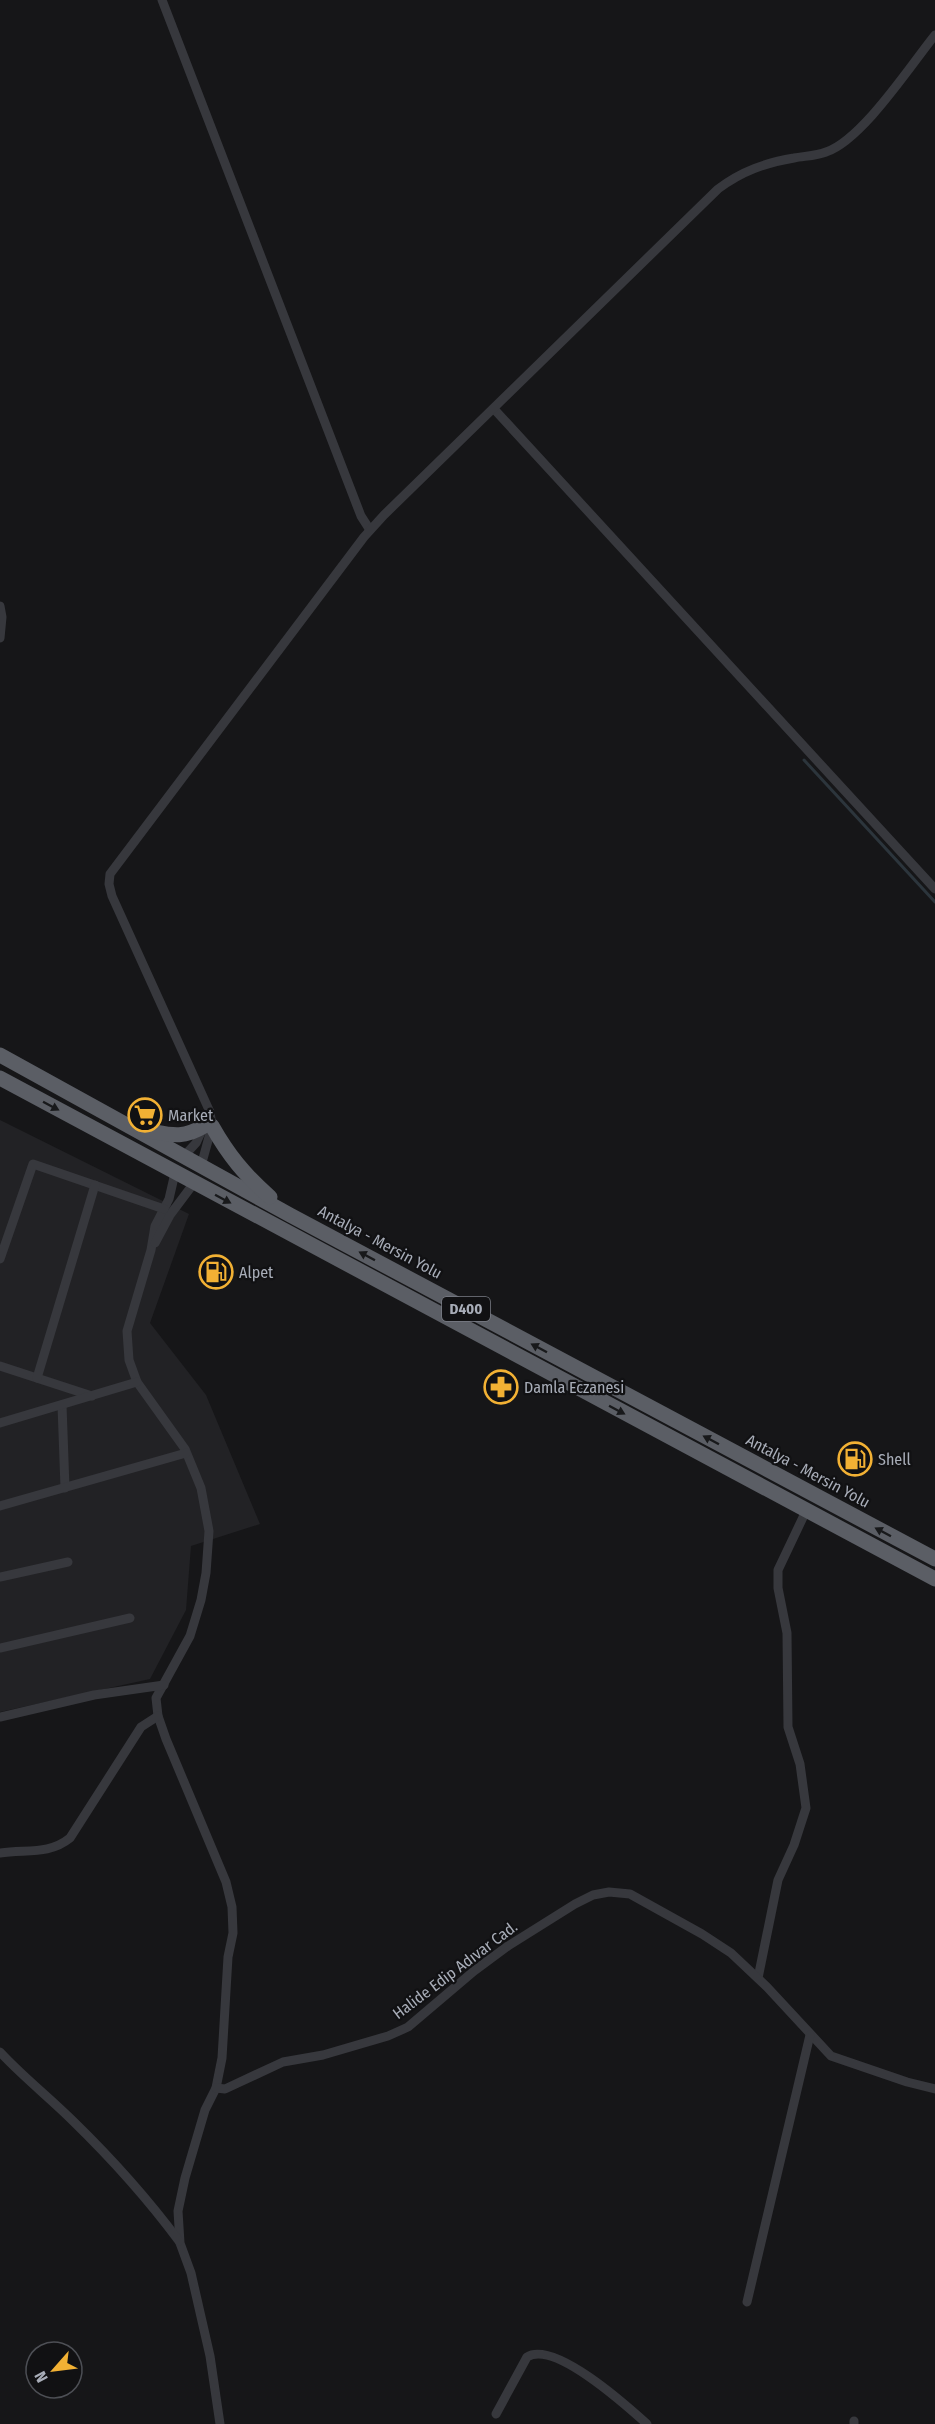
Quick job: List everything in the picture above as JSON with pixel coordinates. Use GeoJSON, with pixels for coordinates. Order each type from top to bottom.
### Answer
{"type":"FeatureCollection","features":[{"type":"Feature","properties":{"kind":"highway","name":"Antalya - Mersin Yolu"},"geometry":{"type":"LineString","coordinates":[[0,1055],[290,1215],[935,1559]]}},
{"type":"Feature","properties":{"kind":"highway","name":"D400"},"geometry":{"type":"LineString","coordinates":[[0,1078],[935,1579]]}},
{"type":"Feature","properties":{"kind":"highway"},"geometry":{"type":"LineString","coordinates":[[135,1129],[179,1136],[189,1135],[208,1121],[240,1170],[290,1215]]}},
{"type":"Feature","properties":{"kind":"highway"},"geometry":{"type":"LineString","coordinates":[[175,1173],[184,1156]]}},
{"type":"Feature","properties":{"kind":"highway"},"geometry":{"type":"LineString","coordinates":[[194,1183],[201,1166]]}},
{"type":"Feature","properties":{"kind":"street"},"geometry":{"type":"LineString","coordinates":[[162,0],[331,440],[361,516],[370,530]]}},
{"type":"Feature","properties":{"kind":"street"},"geometry":{"type":"LineString","coordinates":[[201,1166],[208,1121],[138,948],[112,896],[109,884],[110,874],[370,530],[718,189],[754,167],[825,152],[838,146],[872,114],[935,35]]}},
{"type":"Feature","properties":{"kind":"street"},"geometry":{"type":"LineString","coordinates":[[494,409],[935,889]]}},
{"type":"Feature","properties":{"kind":"street"},"geometry":{"type":"LineString","coordinates":[[0,606],[2,617],[0,638]]}},
{"type":"Feature","properties":{"kind":"street"},"geometry":{"type":"LineString","coordinates":[[184,1156],[196,1143],[208,1121]]}},
{"type":"Feature","properties":{"kind":"street"},"geometry":{"type":"LineString","coordinates":[[0,1259],[33,1164],[164,1209]]}},
{"type":"Feature","properties":{"kind":"street"},"geometry":{"type":"LineString","coordinates":[[175,1173],[169,1199],[155,1226],[151,1250],[127,1331],[129,1360],[138,1382],[186,1453],[201,1488],[209,1531],[206,1573],[201,1600],[190,1636],[156,1698],[158,1716],[179,1774],[226,1882],[232,1907],[222,2058],[216,2088],[205,2110],[178,2211],[180,2242],[191,2273],[210,2356],[220,2424]]}},
{"type":"Feature","properties":{"kind":"street"},"geometry":{"type":"LineString","coordinates":[[151,1250],[170,1215],[194,1183]]}},
{"type":"Feature","properties":{"kind":"street"},"geometry":{"type":"LineString","coordinates":[[37,1378],[95,1185]]}},
{"type":"Feature","properties":{"kind":"street"},"geometry":{"type":"LineString","coordinates":[[0,1366],[92,1396]]}},
{"type":"Feature","properties":{"kind":"street"},"geometry":{"type":"LineString","coordinates":[[0,1423],[138,1382]]}},
{"type":"Feature","properties":{"kind":"street"},"geometry":{"type":"LineString","coordinates":[[62,1405],[64,1488]]}},
{"type":"Feature","properties":{"kind":"street"},"geometry":{"type":"LineString","coordinates":[[0,1506],[186,1453]]}},
{"type":"Feature","properties":{"kind":"street"},"geometry":{"type":"LineString","coordinates":[[758,1978],[778,1880],[794,1845],[806,1808],[800,1764],[788,1727],[787,1633],[778,1588],[778,1570],[806,1511]]}},
{"type":"Feature","properties":{"kind":"street"},"geometry":{"type":"LineString","coordinates":[[0,1577],[68,1562]]}},
{"type":"Feature","properties":{"kind":"street"},"geometry":{"type":"LineString","coordinates":[[0,1648],[130,1618]]}},
{"type":"Feature","properties":{"kind":"street"},"geometry":{"type":"LineString","coordinates":[[0,1717],[94,1695],[164,1684]]}},
{"type":"Feature","properties":{"kind":"street"},"geometry":{"type":"LineString","coordinates":[[0,1853],[47,1850],[60,1846],[70,1838],[141,1727],[158,1716]]}},
{"type":"Feature","properties":{"kind":"street","name":"Halide Edip Adıvar Cad."},"geometry":{"type":"LineString","coordinates":[[216,2088],[225,2089],[283,2062],[323,2055],[388,2036],[408,2027],[474,1971],[508,1947],[575,1904],[593,1895],[609,1892],[630,1894],[731,1953],[758,1978],[831,2056],[906,2082],[935,2089]]}},
{"type":"Feature","properties":{"kind":"street"},"geometry":{"type":"LineString","coordinates":[[747,2302],[810,2035]]}},
{"type":"Feature","properties":{"kind":"street"},"geometry":{"type":"LineString","coordinates":[[0,2052],[118,2165],[180,2242]]}},
{"type":"Feature","properties":{"kind":"street"},"geometry":{"type":"LineString","coordinates":[[496,2414],[527,2357],[539,2354],[552,2357],[597,2381],[647,2424]]}},
{"type":"Feature","properties":{"kind":"shaded area"},"geometry":{"type":"Polygon","coordinates":[[[0,1120],[189,1214],[150,1323],[206,1395],[260,1524],[191,1546],[186,1610],[150,1679],[0,1712],[0,1120]]]}},
{"type":"Feature","properties":{"kind":"waterway"},"geometry":{"type":"LineString","coordinates":[[804,760],[935,902]]}},
{"type":"Feature","properties":{"kind":"place","name":"Market"},"geometry":{"type":"Point","coordinates":[145,1115]}},
{"type":"Feature","properties":{"kind":"place","name":"Alpet"},"geometry":{"type":"Point","coordinates":[216,1272]}},
{"type":"Feature","properties":{"kind":"place","name":"Damla Eczanesi"},"geometry":{"type":"Point","coordinates":[501,1387]}},
{"type":"Feature","properties":{"kind":"place","name":"Shell"},"geometry":{"type":"Point","coordinates":[855,1459]}}]}
